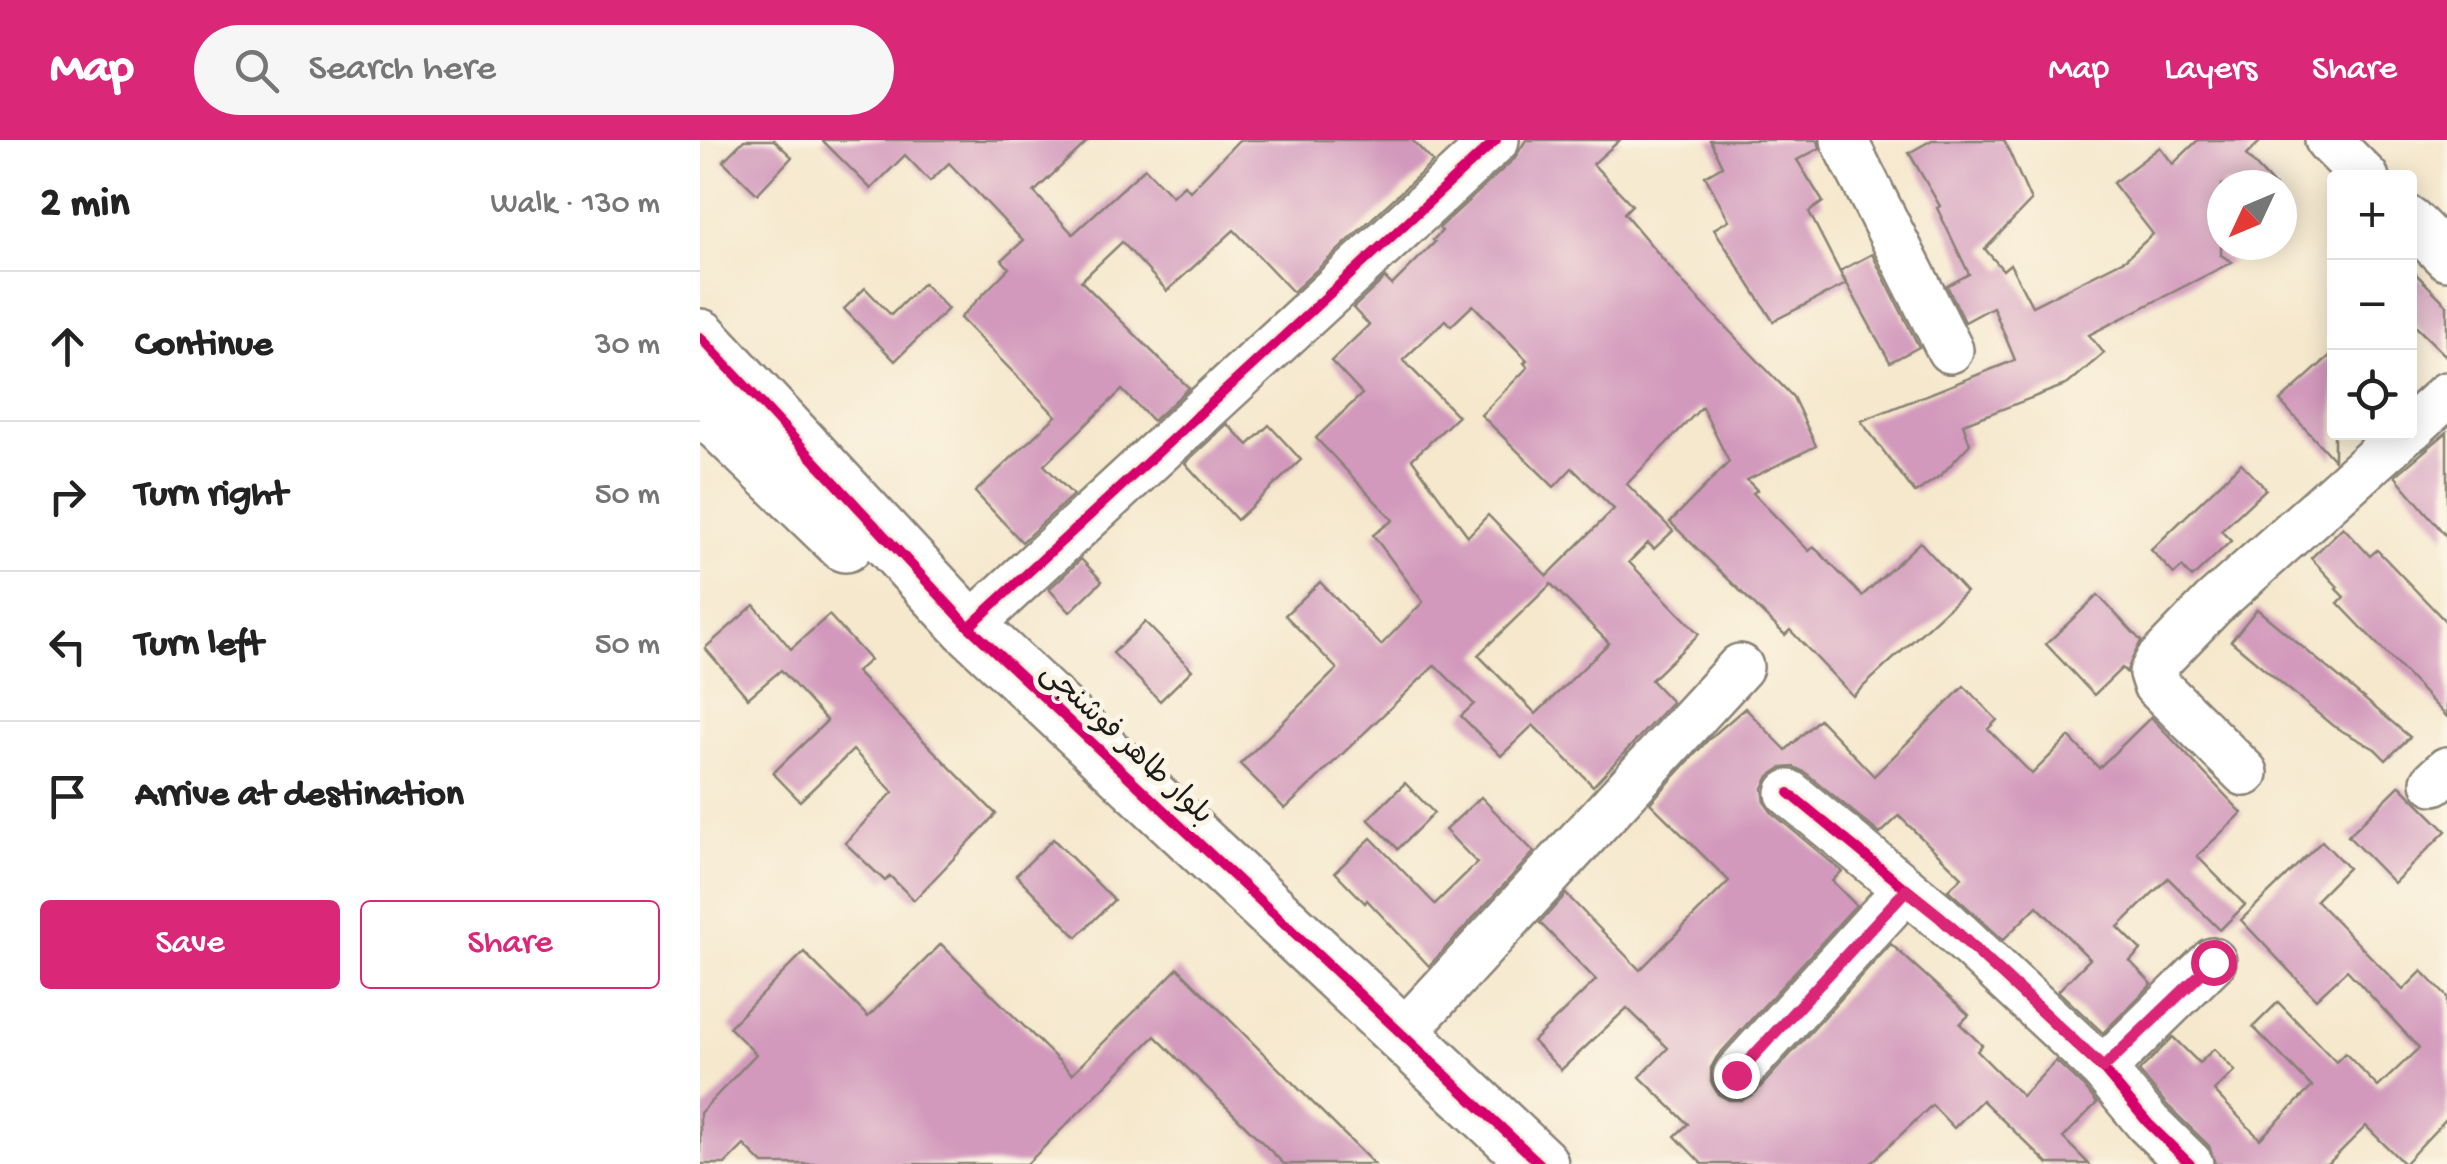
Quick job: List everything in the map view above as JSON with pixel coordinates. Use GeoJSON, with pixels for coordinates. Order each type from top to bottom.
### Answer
{"type":"FeatureCollection","features":[{"type":"Feature","properties":{"kind":"street"},"geometry":{"type":"LineString","coordinates":[[970,627],[1496,140]]}},
{"type":"Feature","properties":{"kind":"street"},"geometry":{"type":"LineString","coordinates":[[1844,140],[1950,350]]}},
{"type":"Feature","properties":{"kind":"street"},"geometry":{"type":"LineString","coordinates":[[2328,140],[2358,170]]}},
{"type":"Feature","properties":{"kind":"street"},"geometry":{"type":"LineString","coordinates":[[2417,227],[2447,257]]}},
{"type":"Feature","properties":{"kind":"street","name":"بلوار طاهر فوشنجی"},"geometry":{"type":"LineString","coordinates":[[700,337],[970,627],[1540,1164]]}},
{"type":"Feature","properties":{"kind":"street"},"geometry":{"type":"LineString","coordinates":[[2417,422],[2447,395]]}},
{"type":"Feature","properties":{"kind":"street","name":"بلوار طاهر فوشنجی"},"geometry":{"type":"LineString","coordinates":[[700,404],[1488,1164]]}},
{"type":"Feature","properties":{"kind":"street"},"geometry":{"type":"LineString","coordinates":[[2246,773],[2156,685],[2152,672],[2214,604],[2397,440]]}},
{"type":"Feature","properties":{"kind":"street"},"geometry":{"type":"LineString","coordinates":[[1402,1034],[1740,667]]}},
{"type":"Feature","properties":{"kind":"street"},"geometry":{"type":"LineString","coordinates":[[1788,792],[1940,917],[2103,1068],[2148,1123],[2190,1164]]}},
{"type":"Feature","properties":{"kind":"street"},"geometry":{"type":"LineString","coordinates":[[1736,1075],[1906,890]]}},
{"type":"Feature","properties":{"kind":"street"},"geometry":{"type":"LineString","coordinates":[[2103,1068],[2213,962]]}},
{"type":"Feature","properties":{"kind":"building"},"geometry":{"type":"Polygon","coordinates":[[[744,140],[774,140],[792,157],[757,194],[723,161],[744,140]]]}},
{"type":"Feature","properties":{"kind":"building"},"geometry":{"type":"Polygon","coordinates":[[[822,140],[1089,140],[1034,192],[1073,234],[1145,168],[1172,196],[1184,185],[1190,191],[1239,140],[1412,140],[1433,162],[1293,292],[1234,230],[1167,291],[1122,242],[1081,281],[1189,388],[1153,421],[1122,390],[1044,465],[1073,495],[1022,542],[975,492],[1056,416],[960,318],[1009,268],[1002,260],[1023,241],[949,163],[930,181],[905,155],[871,189],[822,140]]]}},
{"type":"Feature","properties":{"kind":"building"},"geometry":{"type":"Polygon","coordinates":[[[1526,140],[1620,140],[1593,164],[1632,205],[1624,213],[1684,284],[1793,397],[1816,446],[1747,480],[1757,490],[1753,493],[1809,551],[1814,547],[1862,596],[1920,542],[1966,592],[1853,696],[1790,630],[1785,635],[1670,522],[1729,462],[1702,407],[1627,484],[1673,531],[1654,549],[1648,543],[1629,562],[1699,634],[1651,680],[1672,702],[1593,786],[1533,725],[1501,756],[1461,716],[1474,704],[1435,665],[1285,809],[1240,764],[1337,669],[1285,615],[1320,582],[1381,645],[1423,602],[1373,535],[1393,520],[1316,438],[1362,394],[1331,361],[1369,325],[1353,308],[1385,278],[1392,285],[1435,242],[1442,231],[1439,228],[1514,159],[1526,140]],[[1473,305],[1451,326],[1445,320],[1403,360],[1458,416],[1412,459],[1468,536],[1488,515],[1547,576],[1614,509],[1572,468],[1554,487],[1481,415],[1528,367],[1524,363],[1527,360],[1473,305]],[[1551,584],[1478,655],[1536,714],[1609,643],[1551,584]]]}},
{"type":"Feature","properties":{"kind":"building"},"geometry":{"type":"Polygon","coordinates":[[[1710,140],[1818,140],[1820,148],[1797,160],[1823,202],[1809,212],[1846,284],[1773,321],[1714,229],[1729,220],[1705,176],[1722,166],[1710,140]]]}},
{"type":"Feature","properties":{"kind":"building"},"geometry":{"type":"Polygon","coordinates":[[[1932,140],[2004,140],[2031,201],[1985,249],[2003,270],[2010,264],[2032,306],[2126,259],[2153,234],[2113,183],[2160,147],[2173,164],[2198,140],[2262,140],[2246,155],[2260,170],[2207,170],[2207,260],[2232,262],[2089,335],[2104,353],[2068,384],[1963,424],[1970,444],[1941,475],[1915,493],[1861,421],[2015,360],[1993,307],[1965,322],[1947,286],[1969,274],[1937,208],[1940,206],[1909,153],[1932,140]]]}},
{"type":"Feature","properties":{"kind":"building"},"geometry":{"type":"Polygon","coordinates":[[[1872,254],[1919,347],[1890,362],[1840,271],[1872,254]]]}},
{"type":"Feature","properties":{"kind":"building"},"geometry":{"type":"Polygon","coordinates":[[[2417,275],[2447,305],[2447,357],[2417,328],[2417,275]]]}},
{"type":"Feature","properties":{"kind":"building"},"geometry":{"type":"Polygon","coordinates":[[[923,283],[948,309],[895,361],[844,309],[865,288],[891,315],[923,283]]]}},
{"type":"Feature","properties":{"kind":"building"},"geometry":{"type":"Polygon","coordinates":[[[2327,358],[2327,440],[2334,440],[2334,460],[2280,401],[2327,358]]]}},
{"type":"Feature","properties":{"kind":"building"},"geometry":{"type":"Polygon","coordinates":[[[1227,424],[1248,445],[1269,425],[1301,460],[1237,520],[1185,463],[1227,424]]]}},
{"type":"Feature","properties":{"kind":"building"},"geometry":{"type":"Polygon","coordinates":[[[2447,432],[2447,537],[2395,476],[2447,432]]]}},
{"type":"Feature","properties":{"kind":"building"},"geometry":{"type":"Polygon","coordinates":[[[2241,463],[2266,489],[2221,531],[2231,541],[2192,578],[2182,567],[2174,574],[2151,550],[2241,463]]]}},
{"type":"Feature","properties":{"kind":"building"},"geometry":{"type":"Polygon","coordinates":[[[2343,527],[2370,556],[2377,550],[2447,623],[2447,717],[2338,603],[2344,597],[2338,587],[2311,558],[2343,527]]]}},
{"type":"Feature","properties":{"kind":"building"},"geometry":{"type":"Polygon","coordinates":[[[1081,559],[1102,581],[1070,612],[1049,589],[1081,559]]]}},
{"type":"Feature","properties":{"kind":"building"},"geometry":{"type":"Polygon","coordinates":[[[2098,595],[2141,641],[2126,672],[2122,668],[2094,695],[2046,644],[2098,595]]]}},
{"type":"Feature","properties":{"kind":"building"},"geometry":{"type":"Polygon","coordinates":[[[754,605],[791,649],[829,615],[870,660],[856,672],[996,814],[914,900],[890,876],[885,881],[845,843],[893,792],[853,750],[800,801],[773,773],[827,721],[781,670],[748,698],[705,648],[754,605]]]}},
{"type":"Feature","properties":{"kind":"building"},"geometry":{"type":"Polygon","coordinates":[[[2257,609],[2410,737],[2386,760],[2375,749],[2333,726],[2231,641],[2257,609]]]}},
{"type":"Feature","properties":{"kind":"building"},"geometry":{"type":"Polygon","coordinates":[[[1145,622],[1192,670],[1160,701],[1113,653],[1145,622]]]}},
{"type":"Feature","properties":{"kind":"building"},"geometry":{"type":"Polygon","coordinates":[[[1964,686],[1997,720],[1988,729],[2032,774],[2069,737],[2099,768],[2151,717],[2242,813],[2197,856],[2245,905],[2220,930],[2168,878],[2118,927],[2141,950],[2130,961],[2152,984],[2103,1033],[2058,991],[2090,959],[2037,906],[2003,940],[1948,890],[1962,877],[1899,816],[1880,834],[1806,773],[1794,767],[1781,768],[1769,776],[1763,788],[1765,803],[1842,871],[1832,881],[1856,905],[1717,1057],[1711,1068],[1711,1082],[1718,1094],[1729,1100],[1743,1100],[1755,1093],[1891,944],[1969,1015],[1960,1024],[1982,1045],[1977,1051],[2022,1096],[2056,1061],[2084,1087],[2097,1103],[2063,1138],[2089,1164],[2048,1164],[1982,1100],[1954,1128],[1932,1105],[1870,1164],[1702,1164],[1675,1136],[1688,1124],[1640,1077],[1668,1048],[1627,1008],[1561,1070],[1533,1041],[1596,980],[1540,923],[1566,894],[1640,970],[1729,881],[1650,803],[1708,740],[1745,708],[1786,750],[1819,719],[1874,776],[1964,686]]]}},
{"type":"Feature","properties":{"kind":"building"},"geometry":{"type":"Polygon","coordinates":[[[1405,783],[1434,813],[1398,849],[1368,819],[1405,783]]]}},
{"type":"Feature","properties":{"kind":"building"},"geometry":{"type":"Polygon","coordinates":[[[2400,785],[2446,831],[2394,883],[2348,836],[2400,785]]]}},
{"type":"Feature","properties":{"kind":"building"},"geometry":{"type":"Polygon","coordinates":[[[1481,797],[1534,852],[1429,966],[1335,872],[1371,838],[1435,904],[1477,863],[1445,830],[1481,797]]]}},
{"type":"Feature","properties":{"kind":"building"},"geometry":{"type":"Polygon","coordinates":[[[1053,839],[1114,900],[1077,937],[1016,875],[1053,839]]]}},
{"type":"Feature","properties":{"kind":"building"},"geometry":{"type":"Polygon","coordinates":[[[2322,841],[2348,868],[2316,900],[2403,990],[2422,971],[2447,997],[2447,1118],[2404,1164],[2366,1126],[2328,1164],[2215,1164],[2209,1146],[2139,1071],[2173,1037],[2199,1063],[2214,1049],[2235,1071],[2214,1091],[2260,1139],[2312,1087],[2253,1027],[2278,1002],[2336,1062],[2345,1053],[2378,1087],[2419,1048],[2347,970],[2316,999],[2241,920],[2322,841]]]}},
{"type":"Feature","properties":{"kind":"building"},"geometry":{"type":"Polygon","coordinates":[[[941,944],[1072,1074],[1178,968],[1374,1164],[1284,1164],[1155,1036],[1027,1164],[763,1164],[744,1145],[725,1164],[700,1164],[700,1113],[756,1054],[729,1027],[804,952],[868,1017],[941,944]]]}},
{"type":"Feature","properties":{"kind":"cycle path"},"geometry":{"type":"LineString","coordinates":[[969,627],[1496,140]]}},
{"type":"Feature","properties":{"kind":"cycle path"},"geometry":{"type":"LineString","coordinates":[[700,337],[969,627],[1540,1164]]}},
{"type":"Feature","properties":{"kind":"cycle path"},"geometry":{"type":"LineString","coordinates":[[1789,793],[1940,917],[2103,1069],[2148,1123],[2190,1164]]}},
{"type":"Feature","properties":{"kind":"route"},"geometry":{"type":"LineString","coordinates":[[1736,1075],[1906,890],[2103,1068],[2213,962]]}}]}
